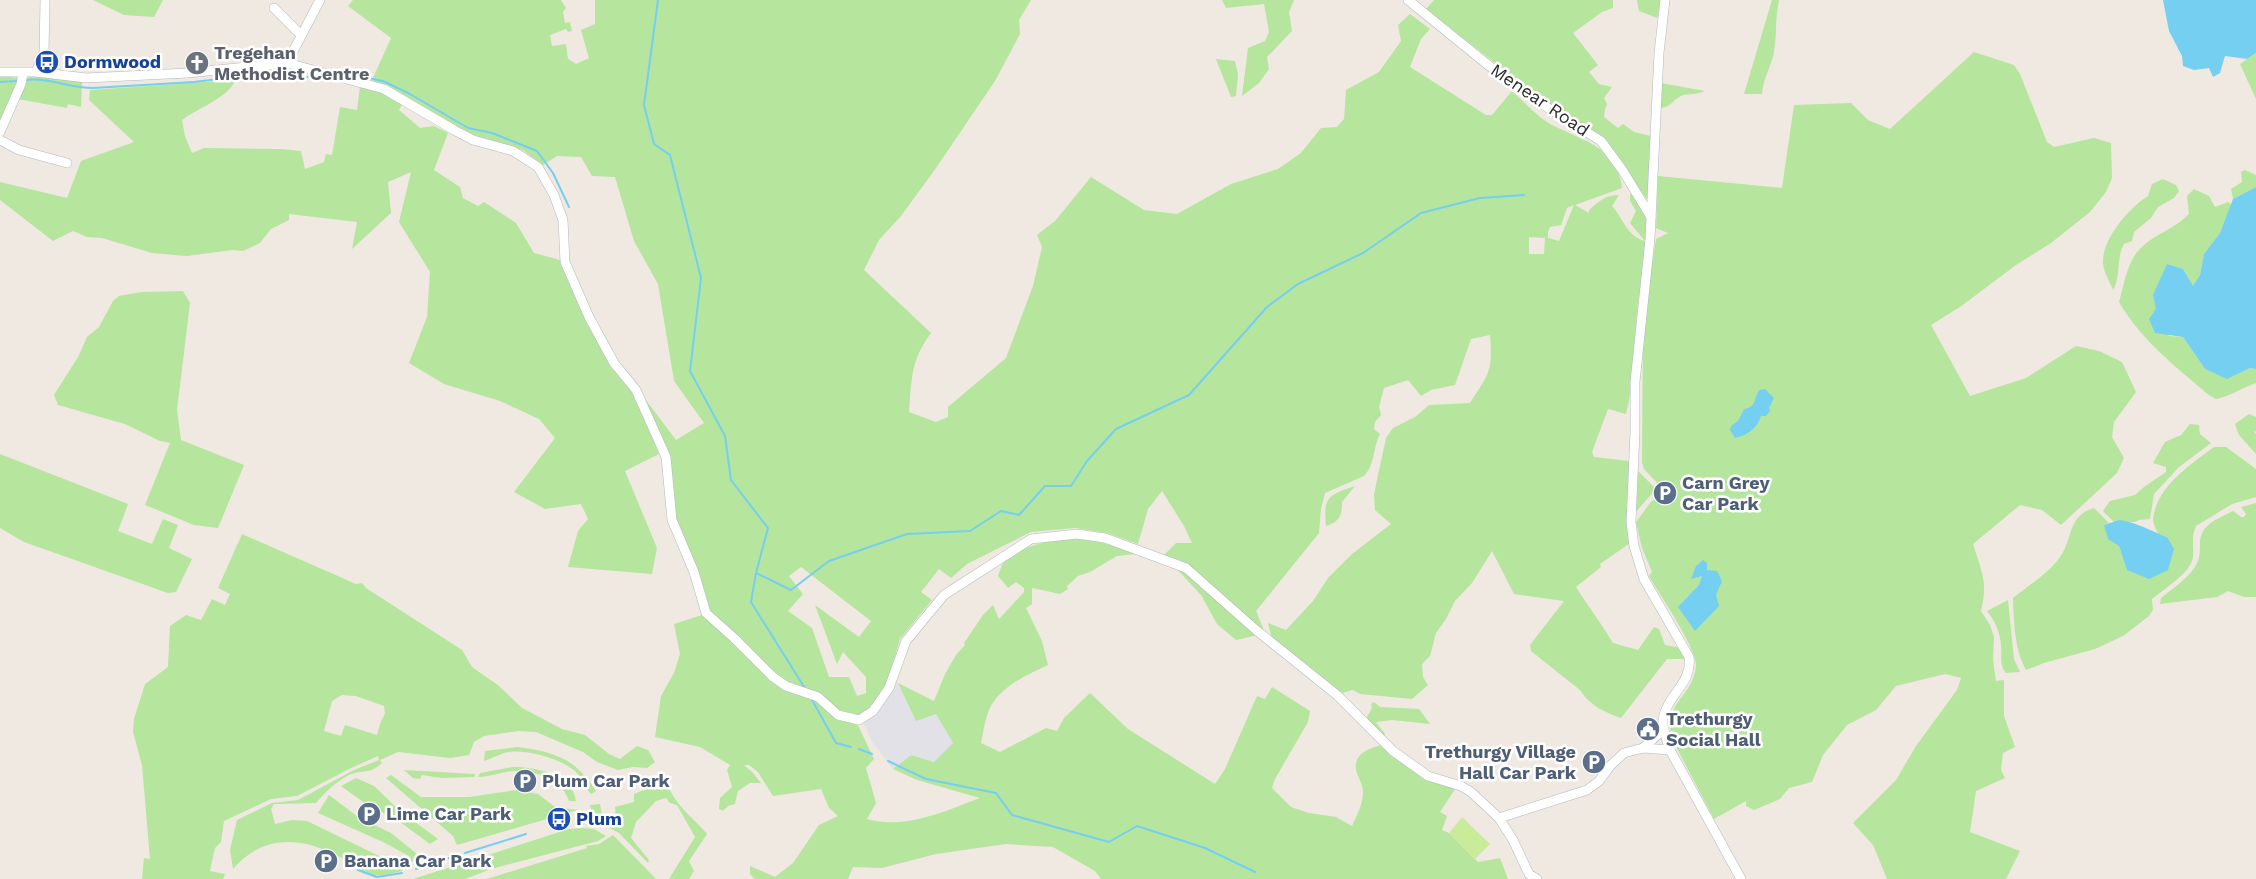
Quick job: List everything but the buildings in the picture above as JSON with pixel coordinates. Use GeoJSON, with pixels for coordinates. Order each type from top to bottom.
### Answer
{"type":"FeatureCollection","features":[{"type":"Feature","properties":{"kind":"street"},"geometry":{"type":"LineString","coordinates":[[36,72],[44,53],[45,0]]}},
{"type":"Feature","properties":{"kind":"street"},"geometry":{"type":"LineString","coordinates":[[287,63],[320,0]]}},
{"type":"Feature","properties":{"kind":"street","name":"Menear Road"},"geometry":{"type":"LineString","coordinates":[[1408,0],[1498,73],[1548,108],[1601,141],[1624,171],[1651,217]]}},
{"type":"Feature","properties":{"kind":"street"},"geometry":{"type":"LineString","coordinates":[[1665,0],[1659,53],[1651,217],[1635,382],[1636,432],[1631,522],[1634,546],[1644,579],[1658,607],[1686,648],[1690,665],[1687,676],[1666,709],[1663,719],[1670,750],[1741,879]]}},
{"type":"Feature","properties":{"kind":"street"},"geometry":{"type":"LineString","coordinates":[[274,8],[301,35]]}},
{"type":"Feature","properties":{"kind":"street"},"geometry":{"type":"LineString","coordinates":[[0,132],[22,79],[36,72],[86,78],[188,73],[287,63],[384,89],[467,137],[512,152],[538,167],[554,195],[564,220],[565,262],[589,316],[614,362],[636,390],[666,457],[672,520],[694,572],[706,613],[734,638],[772,677],[786,686],[818,697],[838,715],[859,720],[872,711],[889,688],[906,640],[944,595],[1031,539],[1077,534],[1105,538],[1186,568],[1256,630],[1337,695],[1394,751],[1428,776],[1444,783],[1460,786],[1471,792],[1499,818],[1513,840],[1530,874],[1537,879]]}},
{"type":"Feature","properties":{"kind":"street"},"geometry":{"type":"LineString","coordinates":[[0,72],[22,79]]}},
{"type":"Feature","properties":{"kind":"street"},"geometry":{"type":"LineString","coordinates":[[0,140],[19,150],[67,163]]}},
{"type":"Feature","properties":{"kind":"street"},"geometry":{"type":"LineString","coordinates":[[1643,748],[1664,729]]}},
{"type":"Feature","properties":{"kind":"street"},"geometry":{"type":"LineString","coordinates":[[1499,818],[1586,790],[1599,781],[1610,766],[1624,753],[1643,748],[1670,750]]}},
{"type":"Feature","properties":{"kind":"shaded area"},"geometry":{"type":"Polygon","coordinates":[[[895,682],[898,683],[916,720],[936,714],[953,743],[934,762],[911,755],[893,769],[871,740],[863,721],[895,682]]]}},
{"type":"Feature","properties":{"kind":"green space"},"geometry":{"type":"Polygon","coordinates":[[[93,0],[163,0],[154,17],[124,15],[93,0]]]}},
{"type":"Feature","properties":{"kind":"green space"},"geometry":{"type":"Polygon","coordinates":[[[353,0],[561,0],[566,8],[563,12],[565,23],[570,22],[572,31],[568,32],[566,29],[550,35],[552,46],[566,44],[568,59],[576,64],[589,58],[581,30],[595,24],[595,0],[1031,0],[1019,20],[1020,34],[995,81],[901,216],[879,240],[864,270],[931,333],[919,353],[913,371],[909,412],[936,422],[948,417],[948,407],[1006,358],[1033,286],[1042,247],[1037,235],[1055,221],[1091,177],[1144,210],[1177,214],[1231,184],[1278,169],[1301,153],[1321,128],[1337,127],[1344,119],[1346,90],[1379,72],[1401,41],[1398,25],[1410,14],[1430,29],[1421,39],[1410,67],[1486,115],[1492,115],[1512,91],[1547,122],[1594,145],[1613,162],[1619,173],[1622,188],[1575,205],[1589,213],[1589,210],[1603,199],[1619,195],[1612,206],[1634,236],[1645,241],[1630,223],[1636,211],[1630,201],[1630,194],[1633,195],[1645,215],[1648,231],[1638,303],[1629,401],[1626,414],[1608,409],[1592,452],[1594,457],[1629,461],[1630,543],[1600,564],[1601,567],[1576,587],[1613,643],[1638,650],[1654,627],[1659,629],[1665,645],[1681,648],[1685,659],[1667,659],[1621,718],[1592,704],[1580,690],[1531,651],[1530,645],[1564,601],[1514,594],[1492,551],[1472,583],[1455,601],[1436,633],[1430,656],[1422,664],[1423,677],[1428,685],[1412,699],[1360,694],[1353,690],[1342,693],[1272,639],[1268,623],[1286,630],[1313,601],[1328,578],[1352,554],[1391,524],[1375,510],[1374,495],[1386,438],[1393,428],[1415,417],[1429,405],[1470,403],[1488,372],[1491,357],[1490,335],[1471,339],[1455,385],[1431,390],[1421,396],[1408,380],[1384,388],[1379,407],[1381,415],[1375,422],[1374,429],[1380,434],[1368,472],[1364,476],[1325,493],[1321,509],[1319,533],[1256,611],[1265,633],[1226,597],[1164,555],[1176,543],[1192,543],[1184,526],[1162,491],[1148,509],[1138,544],[1107,533],[1075,528],[1031,532],[967,564],[951,578],[939,569],[921,592],[932,600],[900,639],[886,687],[874,705],[859,718],[854,717],[874,759],[866,768],[876,803],[867,819],[881,822],[910,821],[980,798],[917,780],[893,769],[911,755],[934,762],[953,743],[936,714],[916,721],[898,683],[934,701],[945,674],[983,615],[993,605],[999,619],[1024,592],[1024,588],[1016,582],[1008,588],[998,576],[1003,563],[1011,556],[1040,543],[1061,539],[1071,538],[1102,543],[1136,554],[1117,556],[1090,572],[1078,576],[1067,586],[1068,589],[1060,594],[1032,588],[1032,604],[1026,608],[1042,641],[1048,665],[1012,684],[996,698],[987,716],[981,743],[1000,752],[1046,728],[1057,731],[1064,718],[1090,693],[1128,729],[1215,784],[1225,769],[1257,696],[1265,699],[1272,687],[1310,711],[1308,722],[1275,779],[1272,788],[1291,807],[1309,813],[1336,817],[1352,826],[1363,796],[1356,763],[1364,752],[1382,745],[1428,779],[1455,789],[1440,812],[1447,816],[1442,830],[1449,833],[1478,862],[1500,858],[1508,879],[1101,879],[1095,871],[1053,847],[1006,844],[936,854],[882,868],[853,867],[848,879],[755,879],[750,874],[750,866],[775,877],[793,863],[819,825],[838,816],[829,808],[821,789],[773,796],[758,772],[749,765],[744,765],[761,783],[750,783],[738,791],[735,804],[728,806],[723,811],[719,809],[720,798],[732,787],[727,770],[730,765],[700,747],[655,737],[661,696],[674,673],[680,654],[674,624],[702,615],[715,618],[711,612],[699,573],[676,517],[670,456],[645,399],[676,440],[704,423],[674,381],[658,284],[634,241],[615,177],[592,176],[581,157],[557,156],[543,165],[523,150],[469,134],[398,92],[372,80],[391,38],[348,6],[353,0]],[[1574,205],[1567,208],[1561,225],[1550,227],[1548,238],[1559,241],[1574,205]],[[1529,237],[1529,254],[1544,254],[1545,238],[1529,237]],[[801,567],[789,576],[803,594],[788,611],[812,628],[829,677],[849,677],[857,696],[866,693],[866,677],[843,652],[837,664],[815,605],[859,637],[871,621],[801,567]]]}},
{"type":"Feature","properties":{"kind":"green space"},"geometry":{"type":"Polygon","coordinates":[[[1222,0],[1294,0],[1289,12],[1292,31],[1267,57],[1269,69],[1259,83],[1242,96],[1248,48],[1265,41],[1269,32],[1264,4],[1226,8],[1222,0]]]}},
{"type":"Feature","properties":{"kind":"green space"},"geometry":{"type":"Polygon","coordinates":[[[1434,0],[1613,0],[1613,8],[1602,12],[1573,33],[1598,65],[1589,72],[1599,84],[1612,87],[1604,98],[1607,104],[1604,117],[1618,128],[1623,124],[1634,132],[1651,136],[1649,202],[1603,139],[1550,106],[1426,9],[1434,0]]]}},
{"type":"Feature","properties":{"kind":"green space"},"geometry":{"type":"Polygon","coordinates":[[[1637,0],[1661,0],[1657,18],[1639,11],[1637,0]]]}},
{"type":"Feature","properties":{"kind":"green space"},"geometry":{"type":"Polygon","coordinates":[[[1772,0],[1779,0],[1775,46],[1762,94],[1744,94],[1772,0]]]}},
{"type":"Feature","properties":{"kind":"green space"},"geometry":{"type":"Polygon","coordinates":[[[1974,52],[2014,65],[2020,74],[2047,142],[2054,147],[2094,138],[2111,143],[2112,178],[2106,192],[2090,212],[2051,243],[2016,265],[1960,307],[1931,325],[1970,396],[2026,378],[2076,346],[2099,351],[2122,362],[2136,392],[2114,422],[2112,437],[2124,458],[2117,473],[2061,525],[2042,510],[2020,505],[1973,544],[1984,584],[1981,611],[1990,625],[1994,637],[1993,660],[1996,681],[2004,680],[2004,716],[2015,747],[2003,753],[2001,770],[2005,778],[1976,791],[1970,832],[2020,851],[2006,879],[1887,879],[1873,845],[1853,823],[1896,780],[1916,746],[1957,690],[1961,678],[1945,674],[1896,686],[1876,710],[1847,725],[1823,755],[1812,782],[1789,788],[1780,799],[1754,810],[1746,806],[1746,801],[1714,819],[1672,739],[1671,716],[1690,685],[1696,665],[1684,634],[1649,576],[1652,572],[1642,548],[1636,522],[1650,503],[1657,497],[1670,502],[1674,499],[1671,488],[1663,489],[1644,469],[1642,462],[1643,324],[1656,239],[1668,233],[1656,228],[1658,176],[1782,188],[1794,105],[1851,103],[1868,120],[1890,129],[1974,52]]]}},
{"type":"Feature","properties":{"kind":"green space"},"geometry":{"type":"Polygon","coordinates":[[[2256,53],[2256,99],[2240,64],[2256,53]]]}},
{"type":"Feature","properties":{"kind":"green space"},"geometry":{"type":"Polygon","coordinates":[[[1216,59],[1235,61],[1238,74],[1236,96],[1231,97],[1216,59]]]}},
{"type":"Feature","properties":{"kind":"green space"},"geometry":{"type":"Polygon","coordinates":[[[0,76],[19,78],[0,122],[0,76]]]}},
{"type":"Feature","properties":{"kind":"green space"},"geometry":{"type":"Polygon","coordinates":[[[29,76],[82,81],[81,107],[68,104],[67,108],[18,99],[29,76]]]}},
{"type":"Feature","properties":{"kind":"green space"},"geometry":{"type":"Polygon","coordinates":[[[235,80],[227,92],[182,120],[185,136],[192,153],[204,148],[281,149],[301,151],[305,169],[324,162],[326,154],[332,155],[340,107],[357,110],[360,86],[384,93],[402,104],[399,110],[420,128],[434,126],[448,133],[434,170],[460,187],[463,198],[478,206],[484,202],[516,223],[534,253],[560,260],[611,368],[632,392],[659,454],[625,471],[657,548],[652,574],[568,567],[578,531],[588,519],[581,504],[545,509],[514,492],[555,438],[539,419],[500,401],[444,384],[409,363],[427,317],[430,272],[399,222],[411,172],[388,182],[391,213],[352,249],[357,222],[289,214],[289,220],[271,229],[260,243],[243,251],[233,250],[187,256],[152,253],[102,238],[87,237],[73,231],[53,241],[0,200],[0,182],[67,198],[81,161],[134,142],[89,100],[90,90],[235,80]]]}},
{"type":"Feature","properties":{"kind":"green space"},"geometry":{"type":"Polygon","coordinates":[[[1661,83],[1705,91],[1681,96],[1669,105],[1660,108],[1661,83]]]}},
{"type":"Feature","properties":{"kind":"green space"},"geometry":{"type":"Polygon","coordinates":[[[2245,170],[2256,175],[2256,187],[2233,199],[2231,189],[2242,182],[2241,172],[2245,170]]]}},
{"type":"Feature","properties":{"kind":"green space"},"geometry":{"type":"Polygon","coordinates":[[[2163,179],[2176,185],[2179,191],[2174,198],[2158,207],[2151,218],[2134,232],[2132,241],[2124,244],[2113,290],[2103,266],[2107,244],[2125,216],[2148,196],[2152,184],[2163,179]]]}},
{"type":"Feature","properties":{"kind":"green space"},"geometry":{"type":"Polygon","coordinates":[[[2194,189],[2209,196],[2215,207],[2228,202],[2232,205],[2220,233],[2204,254],[2200,275],[2193,287],[2183,269],[2167,264],[2164,271],[2169,336],[2183,337],[2205,369],[2227,378],[2250,368],[2256,369],[2256,383],[2216,399],[2184,374],[2148,341],[2119,302],[2127,271],[2134,257],[2144,245],[2189,214],[2187,196],[2194,189]]]}},
{"type":"Feature","properties":{"kind":"green space"},"geometry":{"type":"Polygon","coordinates":[[[183,291],[190,303],[177,410],[181,440],[244,465],[218,528],[194,525],[145,505],[170,443],[160,441],[125,424],[58,405],[54,395],[78,357],[87,337],[99,327],[113,301],[119,296],[142,292],[183,291]]]}},
{"type":"Feature","properties":{"kind":"green space"},"geometry":{"type":"Polygon","coordinates":[[[2249,414],[2256,417],[2256,431],[2254,432],[2256,434],[2256,454],[2239,435],[2235,424],[2249,414]]]}},
{"type":"Feature","properties":{"kind":"green space"},"geometry":{"type":"Polygon","coordinates":[[[2190,424],[2199,425],[2200,434],[2211,443],[2179,467],[2154,494],[2150,519],[2135,522],[2114,522],[2103,511],[2110,501],[2135,495],[2166,472],[2166,467],[2153,463],[2165,442],[2181,435],[2190,424]]]}},
{"type":"Feature","properties":{"kind":"green space"},"geometry":{"type":"Polygon","coordinates":[[[2214,447],[2226,447],[2256,469],[2256,497],[2232,504],[2196,526],[2191,563],[2182,575],[2152,599],[2153,610],[2149,616],[2123,636],[2095,649],[2026,670],[2017,644],[2013,598],[2044,574],[2060,557],[2079,516],[2094,508],[2109,523],[2104,525],[2119,546],[2127,570],[2167,537],[2158,534],[2153,519],[2161,496],[2168,486],[2185,469],[2214,447]]]}},
{"type":"Feature","properties":{"kind":"green space"},"geometry":{"type":"Polygon","coordinates":[[[0,454],[128,504],[118,531],[152,544],[163,519],[178,525],[169,548],[192,559],[176,592],[168,593],[24,542],[0,528],[0,454]]]}},
{"type":"Feature","properties":{"kind":"green space"},"geometry":{"type":"Polygon","coordinates":[[[1637,470],[1656,489],[1634,514],[1637,470]]]}},
{"type":"Feature","properties":{"kind":"green space"},"geometry":{"type":"Polygon","coordinates":[[[1355,486],[1342,502],[1337,520],[1326,526],[1326,508],[1330,498],[1339,492],[1355,486]]]}},
{"type":"Feature","properties":{"kind":"green space"},"geometry":{"type":"Polygon","coordinates":[[[2256,503],[2256,597],[2244,597],[2228,591],[2217,597],[2160,604],[2161,598],[2184,580],[2195,567],[2199,556],[2201,537],[2206,527],[2233,511],[2244,517],[2246,514],[2241,507],[2256,503]]]}},
{"type":"Feature","properties":{"kind":"green space"},"geometry":{"type":"Polygon","coordinates":[[[242,534],[356,584],[362,583],[366,588],[462,650],[472,667],[499,686],[522,708],[562,729],[585,735],[609,754],[620,759],[637,746],[648,750],[655,762],[647,768],[633,767],[618,770],[597,762],[583,752],[536,732],[518,731],[484,736],[474,742],[469,755],[450,758],[398,752],[380,760],[382,763],[373,769],[354,773],[344,778],[316,803],[274,804],[271,809],[275,824],[292,820],[307,821],[377,855],[403,871],[379,875],[365,874],[360,872],[350,862],[324,849],[296,842],[282,842],[256,850],[233,869],[230,850],[237,820],[272,803],[298,800],[354,770],[379,760],[378,756],[297,796],[271,799],[224,821],[221,842],[215,848],[210,871],[225,874],[223,879],[142,879],[144,858],[150,859],[142,765],[133,732],[134,719],[145,684],[168,667],[170,626],[186,615],[201,620],[212,599],[225,605],[230,594],[218,588],[242,534]],[[342,695],[332,701],[324,731],[341,736],[345,725],[377,735],[385,713],[384,706],[356,696],[342,695]]]}},
{"type":"Feature","properties":{"kind":"green space"},"geometry":{"type":"Polygon","coordinates":[[[1174,566],[1185,570],[1258,635],[1236,640],[1217,624],[1201,595],[1174,566]]]}},
{"type":"Feature","properties":{"kind":"green space"},"geometry":{"type":"Polygon","coordinates":[[[2008,600],[2014,659],[2020,672],[2006,673],[2002,664],[1998,631],[1987,611],[2008,600]]]}},
{"type":"Feature","properties":{"kind":"green space"},"geometry":{"type":"Polygon","coordinates":[[[1374,702],[1380,707],[1419,709],[1430,724],[1392,720],[1376,722],[1385,734],[1384,737],[1368,723],[1367,717],[1372,708],[1371,704],[1374,702]]]}},
{"type":"Feature","properties":{"kind":"green space"},"geometry":{"type":"Polygon","coordinates":[[[517,747],[553,754],[572,764],[596,791],[591,794],[580,776],[565,764],[536,754],[509,752],[484,761],[485,751],[517,747]]]}},
{"type":"Feature","properties":{"kind":"green space"},"geometry":{"type":"Polygon","coordinates":[[[512,767],[541,770],[560,778],[573,792],[576,801],[569,801],[561,787],[539,774],[513,771],[478,777],[480,773],[512,767]]]}},
{"type":"Feature","properties":{"kind":"green space"},"geometry":{"type":"Polygon","coordinates":[[[404,770],[475,774],[474,777],[442,778],[422,775],[420,779],[413,778],[404,770]]]}},
{"type":"Feature","properties":{"kind":"green space"},"geometry":{"type":"Polygon","coordinates":[[[391,775],[421,797],[469,797],[516,790],[538,794],[555,807],[578,810],[457,845],[453,836],[386,778],[391,775]]]}},
{"type":"Feature","properties":{"kind":"green space"},"geometry":{"type":"Polygon","coordinates":[[[356,778],[374,786],[400,811],[438,839],[430,844],[400,822],[366,804],[341,786],[356,778]]]}},
{"type":"Feature","properties":{"kind":"green space"},"geometry":{"type":"Polygon","coordinates":[[[657,781],[667,782],[679,804],[707,834],[689,861],[694,871],[689,879],[669,879],[695,837],[677,805],[670,803],[666,798],[656,801],[636,822],[631,838],[649,860],[648,863],[619,833],[593,819],[590,805],[600,804],[603,820],[616,819],[615,807],[634,802],[634,794],[657,785],[657,781]]]}},
{"type":"Feature","properties":{"kind":"green space"},"geometry":{"type":"Polygon","coordinates":[[[329,795],[358,817],[391,833],[422,858],[410,862],[406,860],[409,856],[383,842],[318,813],[329,795]]]}},
{"type":"Feature","properties":{"kind":"green space"},"geometry":{"type":"Polygon","coordinates":[[[1462,817],[1490,844],[1475,859],[1449,833],[1462,817]]]}},
{"type":"Feature","properties":{"kind":"green space"},"geometry":{"type":"Polygon","coordinates":[[[569,829],[594,829],[606,836],[598,841],[491,869],[465,879],[413,879],[569,829]]]}},
{"type":"Feature","properties":{"kind":"green space"},"geometry":{"type":"Polygon","coordinates":[[[613,835],[656,879],[487,879],[587,848],[586,846],[599,844],[613,835]]]}},
{"type":"Feature","properties":{"kind":"water"},"geometry":{"type":"Polygon","coordinates":[[[2163,0],[2256,0],[2256,53],[2247,59],[2225,56],[2220,73],[2213,77],[2209,68],[2194,70],[2183,66],[2182,56],[2169,31],[2163,0]]]}},
{"type":"Feature","properties":{"kind":"water"},"geometry":{"type":"Polygon","coordinates":[[[2256,187],[2256,369],[2250,368],[2227,379],[2205,369],[2183,337],[2155,333],[2149,319],[2156,309],[2153,295],[2167,264],[2183,269],[2193,286],[2200,275],[2204,254],[2220,233],[2233,199],[2256,187]]]}},
{"type":"Feature","properties":{"kind":"water"},"geometry":{"type":"Polygon","coordinates":[[[1765,389],[1774,398],[1769,408],[1770,411],[1766,416],[1761,416],[1751,431],[1735,438],[1730,430],[1731,426],[1738,421],[1744,409],[1753,404],[1758,392],[1765,389]]]}},
{"type":"Feature","properties":{"kind":"water"},"geometry":{"type":"Polygon","coordinates":[[[2119,520],[2138,525],[2167,537],[2174,549],[2168,570],[2149,579],[2127,570],[2119,546],[2108,539],[2104,525],[2119,520]]]}},
{"type":"Feature","properties":{"kind":"water"},"geometry":{"type":"Polygon","coordinates":[[[1703,560],[1707,563],[1707,570],[1717,571],[1722,581],[1716,595],[1719,606],[1695,631],[1678,607],[1699,585],[1702,576],[1691,579],[1696,566],[1703,560]]]}},
{"type":"Feature","properties":{"kind":"waterway"},"geometry":{"type":"LineString","coordinates":[[658,0],[644,105],[654,144],[670,155],[701,278],[690,371],[725,436],[731,480],[768,528],[756,573],[751,602],[806,690]]}},
{"type":"Feature","properties":{"kind":"waterway"},"geometry":{"type":"LineString","coordinates":[[337,72],[383,81],[410,94],[468,128],[492,133],[537,151],[553,173],[569,207]]}},
{"type":"Feature","properties":{"kind":"waterway"},"geometry":{"type":"LineString","coordinates":[[25,80],[34,79],[93,88],[194,82],[236,77],[308,77],[313,75]]}},
{"type":"Feature","properties":{"kind":"waterway"},"geometry":{"type":"LineString","coordinates":[[0,82],[18,81]]}},
{"type":"Feature","properties":{"kind":"waterway"},"geometry":{"type":"LineString","coordinates":[[756,573],[791,590],[829,561],[907,534],[970,531],[1001,511],[1019,515],[1045,486],[1071,486],[1087,461],[1116,429],[1189,395],[1267,307],[1298,284],[1363,253],[1421,213],[1480,198],[1524,195]]}},
{"type":"Feature","properties":{"kind":"waterway"},"geometry":{"type":"LineString","coordinates":[[811,698],[836,743],[851,747]]}},
{"type":"Feature","properties":{"kind":"waterway"},"geometry":{"type":"LineString","coordinates":[[859,749],[872,754]]}},
{"type":"Feature","properties":{"kind":"waterway"},"geometry":{"type":"LineString","coordinates":[[888,761],[926,779],[996,793],[1012,815],[1109,842],[1137,826],[1205,848],[1255,872]]}},
{"type":"Feature","properties":{"kind":"waterway"},"geometry":{"type":"LineString","coordinates":[[465,853],[526,834]]}},
{"type":"Feature","properties":{"kind":"waterway"},"geometry":{"type":"LineString","coordinates":[[416,869],[452,857]]}},
{"type":"Feature","properties":{"kind":"waterway"},"geometry":{"type":"LineString","coordinates":[[358,870],[377,877],[402,873]]}},
{"type":"Feature","properties":{"kind":"place","name":"Dormwood"},"geometry":{"type":"Point","coordinates":[47,62]}},
{"type":"Feature","properties":{"kind":"place","name":"Tregehan Methodist Centre"},"geometry":{"type":"Point","coordinates":[197,63]}},
{"type":"Feature","properties":{"kind":"place","name":"Carn Grey Car Park"},"geometry":{"type":"Point","coordinates":[1665,493]}},
{"type":"Feature","properties":{"kind":"place","name":"Trethurgy Social Hall"},"geometry":{"type":"Point","coordinates":[1648,729]}},
{"type":"Feature","properties":{"kind":"place","name":"Trethurgy Village Hall Car Park"},"geometry":{"type":"Point","coordinates":[1594,762]}},
{"type":"Feature","properties":{"kind":"place","name":"Plum Car Park"},"geometry":{"type":"Point","coordinates":[525,781]}},
{"type":"Feature","properties":{"kind":"place","name":"Lime Car Park"},"geometry":{"type":"Point","coordinates":[369,814]}},
{"type":"Feature","properties":{"kind":"place","name":"Plum"},"geometry":{"type":"Point","coordinates":[559,819]}},
{"type":"Feature","properties":{"kind":"place","name":"Banana Car Park"},"geometry":{"type":"Point","coordinates":[326,861]}}]}
